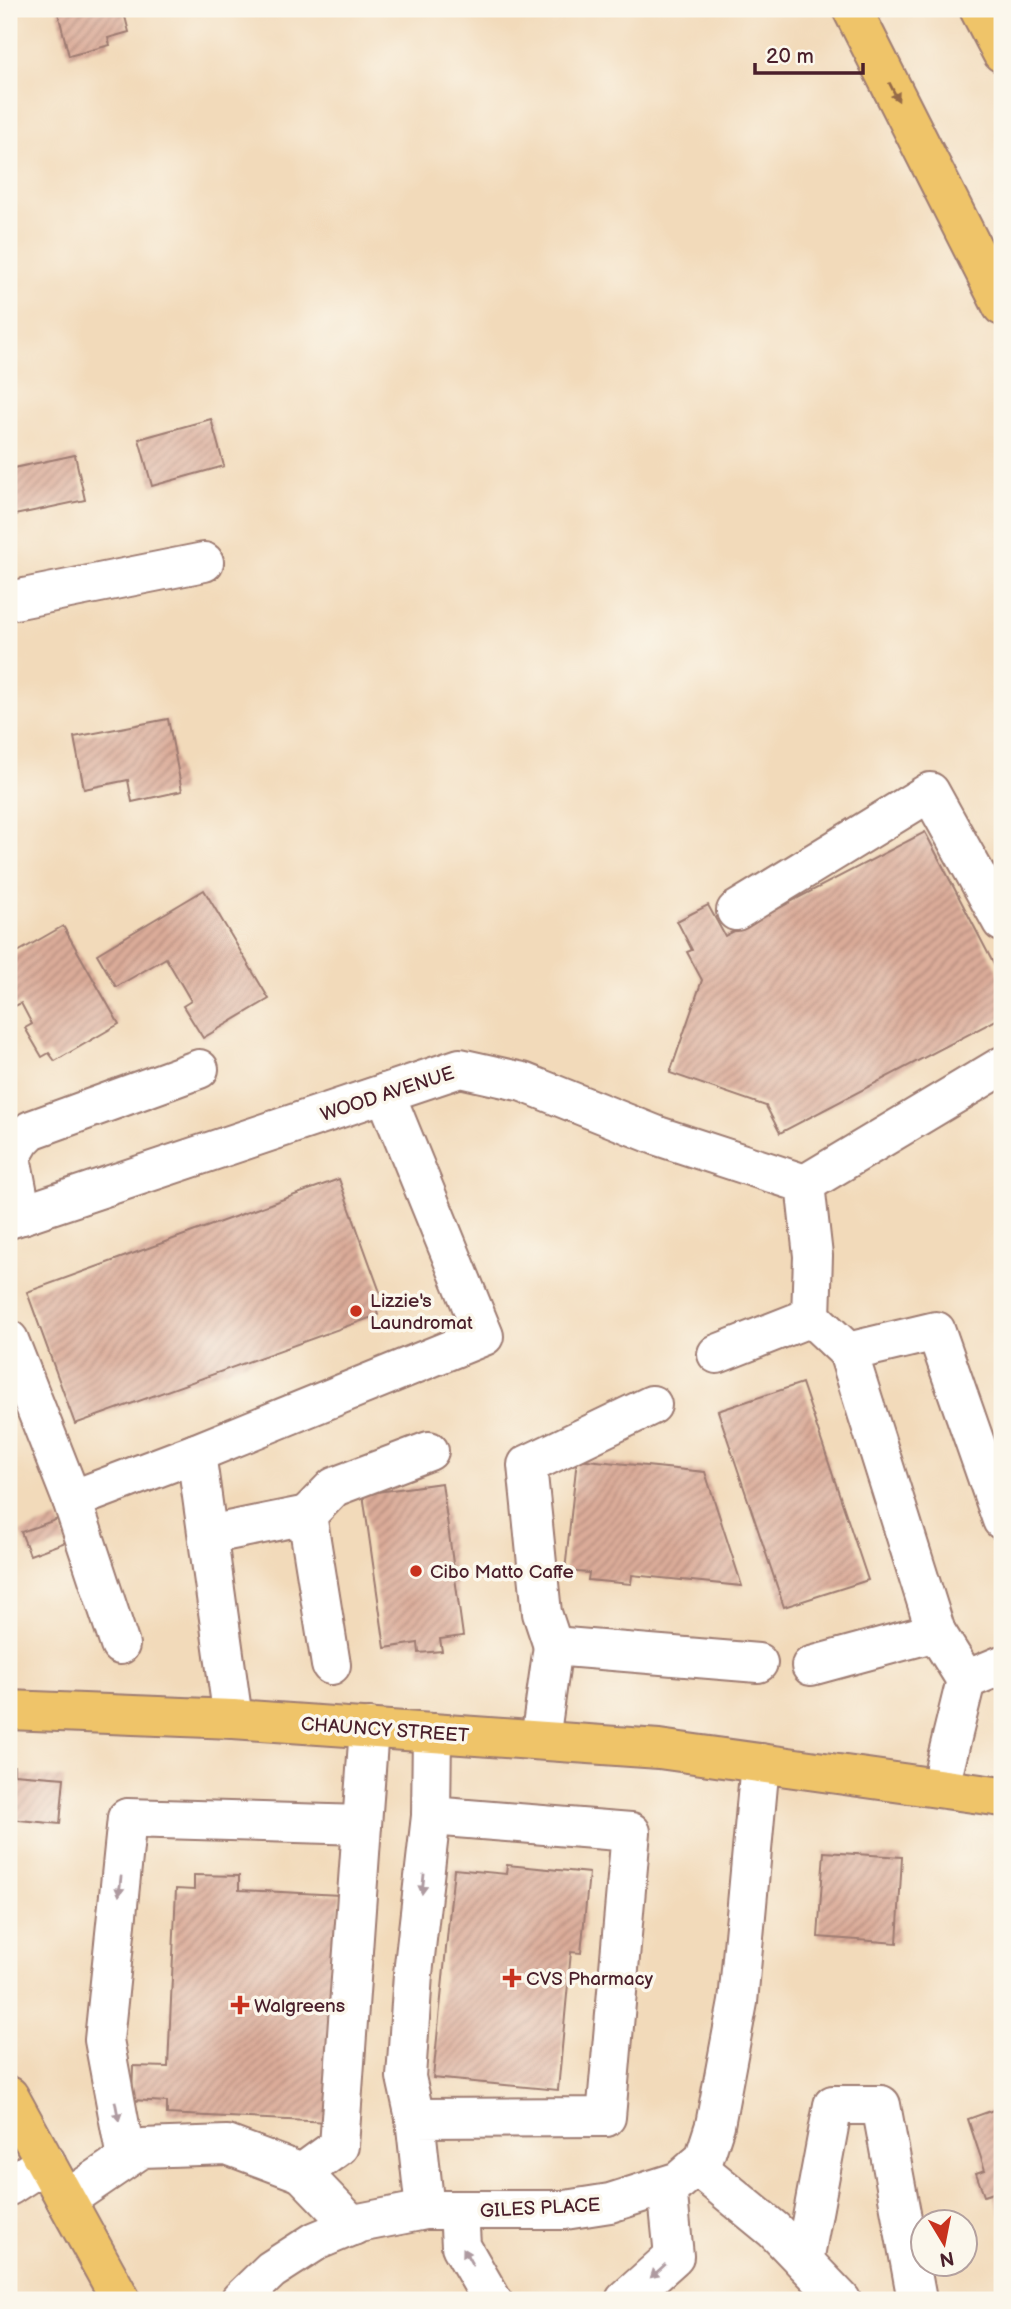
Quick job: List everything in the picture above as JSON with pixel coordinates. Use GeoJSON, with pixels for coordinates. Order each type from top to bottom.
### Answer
{"type":"FeatureCollection","features":[{"type":"Feature","properties":{"kind":"main road"},"geometry":{"type":"LineString","coordinates":[[852,9],[1002,306]]}},
{"type":"Feature","properties":{"kind":"main road"},"geometry":{"type":"LineString","coordinates":[[979,9],[1002,53]]}},
{"type":"Feature","properties":{"kind":"main road","name":"CHAUNCY STREET"},"geometry":{"type":"LineString","coordinates":[[9,1710],[233,1719],[659,1749],[1002,1797]]}},
{"type":"Feature","properties":{"kind":"main road","name":"CHAUNCY STREET"},"geometry":{"type":"LineString","coordinates":[[760,1763],[852,1759],[1002,1770]]}},
{"type":"Feature","properties":{"kind":"main road"},"geometry":{"type":"LineString","coordinates":[[9,2096],[121,2300]]}},
{"type":"Feature","properties":{"kind":"street"},"geometry":{"type":"LineString","coordinates":[[9,601],[204,562]]}},
{"type":"Feature","properties":{"kind":"street"},"geometry":{"type":"LineString","coordinates":[[736,911],[930,792],[1002,922]]}},
{"type":"Feature","properties":{"kind":"street"},"geometry":{"type":"LineString","coordinates":[[945,1766],[966,1681],[936,1632],[848,1352],[811,1317],[813,1256],[805,1184],[1002,1066]]}},
{"type":"Feature","properties":{"kind":"street","name":"WOOD AVENUE"},"geometry":{"type":"LineString","coordinates":[[15,1217],[460,1068],[523,1082],[658,1136],[805,1184]]}},
{"type":"Feature","properties":{"kind":"street"},"geometry":{"type":"LineString","coordinates":[[15,1217],[11,1157],[31,1130],[199,1069]]}},
{"type":"Feature","properties":{"kind":"street"},"geometry":{"type":"LineString","coordinates":[[72,1500],[197,1453],[484,1336],[385,1093]]}},
{"type":"Feature","properties":{"kind":"street"},"geometry":{"type":"LineString","coordinates":[[717,1354],[811,1317]]}},
{"type":"Feature","properties":{"kind":"street"},"geometry":{"type":"LineString","coordinates":[[848,1352],[936,1331],[1002,1520]]}},
{"type":"Feature","properties":{"kind":"street"},"geometry":{"type":"LineString","coordinates":[[9,1340],[72,1500],[120,1645]]}},
{"type":"Feature","properties":{"kind":"street"},"geometry":{"type":"LineString","coordinates":[[540,1740],[553,1646],[542,1613],[527,1465],[652,1405]]}},
{"type":"Feature","properties":{"kind":"street"},"geometry":{"type":"LineString","coordinates":[[208,1535],[307,1515],[334,1487],[429,1451]]}},
{"type":"Feature","properties":{"kind":"street"},"geometry":{"type":"LineString","coordinates":[[197,1453],[233,1719]]}},
{"type":"Feature","properties":{"kind":"street"},"geometry":{"type":"LineString","coordinates":[[307,1515],[331,1665]]}},
{"type":"Feature","properties":{"kind":"street"},"geometry":{"type":"LineString","coordinates":[[811,1666],[936,1632]]}},
{"type":"Feature","properties":{"kind":"street"},"geometry":{"type":"LineString","coordinates":[[553,1646],[758,1663]]}},
{"type":"Feature","properties":{"kind":"street"},"geometry":{"type":"LineString","coordinates":[[966,1681],[1002,1665]]}},
{"type":"Feature","properties":{"kind":"street"},"geometry":{"type":"LineString","coordinates":[[302,2174],[339,2146],[369,1728]]}},
{"type":"Feature","properties":{"kind":"street"},"geometry":{"type":"LineString","coordinates":[[432,1732],[430,1816],[413,1973],[406,2077],[442,2210],[492,2300]]}},
{"type":"Feature","properties":{"kind":"street"},"geometry":{"type":"LineString","coordinates":[[625,2300],[674,2256],[682,2176],[704,2159],[715,2125],[738,2002],[760,1763]]}},
{"type":"Feature","properties":{"kind":"street"},"geometry":{"type":"LineString","coordinates":[[415,2118],[606,2117],[631,1832],[430,1816]]}},
{"type":"Feature","properties":{"kind":"street"},"geometry":{"type":"LineString","coordinates":[[126,2158],[104,2040],[127,1818],[362,1825]]}},
{"type":"Feature","properties":{"kind":"street"},"geometry":{"type":"LineString","coordinates":[[804,2262],[833,2105],[881,2105],[917,2300]]}},
{"type":"Feature","properties":{"kind":"street"},"geometry":{"type":"LineString","coordinates":[[66,2200],[142,2148],[227,2145],[302,2174],[353,2225]]}},
{"type":"Feature","properties":{"kind":"street"},"geometry":{"type":"LineString","coordinates":[[9,2186],[46,2162]]}},
{"type":"Feature","properties":{"kind":"street"},"geometry":{"type":"LineString","coordinates":[[682,2176],[774,2230],[841,2300]]}},
{"type":"Feature","properties":{"kind":"street","name":"GILES PLACE"},"geometry":{"type":"LineString","coordinates":[[240,2300],[271,2270],[316,2241],[353,2225],[442,2210],[565,2210],[610,2203],[682,2176]]}},
{"type":"Feature","properties":{"kind":"building"},"geometry":{"type":"Polygon","coordinates":[[[57,9],[123,9],[129,32],[108,38],[110,45],[69,56],[57,9]]]}},
{"type":"Feature","properties":{"kind":"building"},"geometry":{"type":"Polygon","coordinates":[[[211,419],[224,466],[152,486],[139,439],[211,419]]]}},
{"type":"Feature","properties":{"kind":"building"},"geometry":{"type":"Polygon","coordinates":[[[75,455],[85,500],[10,516],[9,469],[75,455]]]}},
{"type":"Feature","properties":{"kind":"building"},"geometry":{"type":"Polygon","coordinates":[[[168,719],[182,791],[132,802],[128,780],[84,789],[74,737],[168,719]]]}},
{"type":"Feature","properties":{"kind":"building"},"geometry":{"type":"Polygon","coordinates":[[[925,832],[1002,980],[1002,1017],[780,1133],[766,1106],[670,1073],[702,980],[687,952],[692,950],[677,921],[708,905],[725,936],[925,832]]]}},
{"type":"Feature","properties":{"kind":"building"},"geometry":{"type":"Polygon","coordinates":[[[204,890],[269,999],[203,1038],[183,1006],[191,1001],[166,958],[116,987],[97,954],[204,890]]]}},
{"type":"Feature","properties":{"kind":"building"},"geometry":{"type":"Polygon","coordinates":[[[63,926],[119,1024],[55,1061],[49,1053],[42,1057],[25,1028],[32,1024],[21,1003],[13,1007],[9,1001],[9,957],[63,926]]]}},
{"type":"Feature","properties":{"kind":"building"},"geometry":{"type":"Polygon","coordinates":[[[339,1179],[385,1306],[376,1309],[378,1315],[75,1424],[27,1292],[339,1179]]]}},
{"type":"Feature","properties":{"kind":"building"},"geometry":{"type":"Polygon","coordinates":[[[802,1383],[868,1580],[784,1607],[718,1411],[802,1383]]]}},
{"type":"Feature","properties":{"kind":"building"},"geometry":{"type":"Polygon","coordinates":[[[577,1459],[705,1472],[742,1586],[632,1575],[631,1584],[588,1580],[589,1573],[565,1571],[577,1459]]]}},
{"type":"Feature","properties":{"kind":"building"},"geometry":{"type":"Polygon","coordinates":[[[442,1483],[463,1636],[440,1639],[442,1651],[419,1653],[418,1643],[385,1648],[363,1494],[442,1483]]]}},
{"type":"Feature","properties":{"kind":"building"},"geometry":{"type":"Polygon","coordinates":[[[58,1519],[66,1542],[30,1555],[21,1532],[58,1519]]]}},
{"type":"Feature","properties":{"kind":"building"},"geometry":{"type":"Polygon","coordinates":[[[9,1766],[14,1766],[14,1774],[64,1778],[60,1824],[9,1819],[9,1766]]]}},
{"type":"Feature","properties":{"kind":"building"},"geometry":{"type":"Polygon","coordinates":[[[824,1852],[902,1857],[897,1943],[818,1937],[824,1852]]]}},
{"type":"Feature","properties":{"kind":"building"},"geometry":{"type":"Polygon","coordinates":[[[507,1865],[589,1873],[581,1953],[571,1952],[558,2090],[433,2078],[454,1869],[506,1874],[507,1865]]]}},
{"type":"Feature","properties":{"kind":"building"},"geometry":{"type":"Polygon","coordinates":[[[194,1875],[239,1876],[239,1890],[340,1895],[329,2122],[167,2114],[167,2102],[132,2100],[133,2066],[168,2067],[176,1889],[194,1890],[194,1875]]]}},
{"type":"Feature","properties":{"kind":"building"},"geometry":{"type":"Polygon","coordinates":[[[1002,2107],[1002,2219],[993,2193],[984,2196],[976,2173],[985,2170],[968,2119],[1002,2107]]]}},
{"type":"Feature","properties":{"kind":"place","name":"Lizzie's Laundromat"},"geometry":{"type":"Point","coordinates":[356,1311]}},
{"type":"Feature","properties":{"kind":"place","name":"Cibo Matto Caffe"},"geometry":{"type":"Point","coordinates":[416,1571]}},
{"type":"Feature","properties":{"kind":"place","name":"CVS Pharmacy"},"geometry":{"type":"Point","coordinates":[512,1978]}},
{"type":"Feature","properties":{"kind":"place","name":"Walgreens"},"geometry":{"type":"Point","coordinates":[240,2005]}}]}
